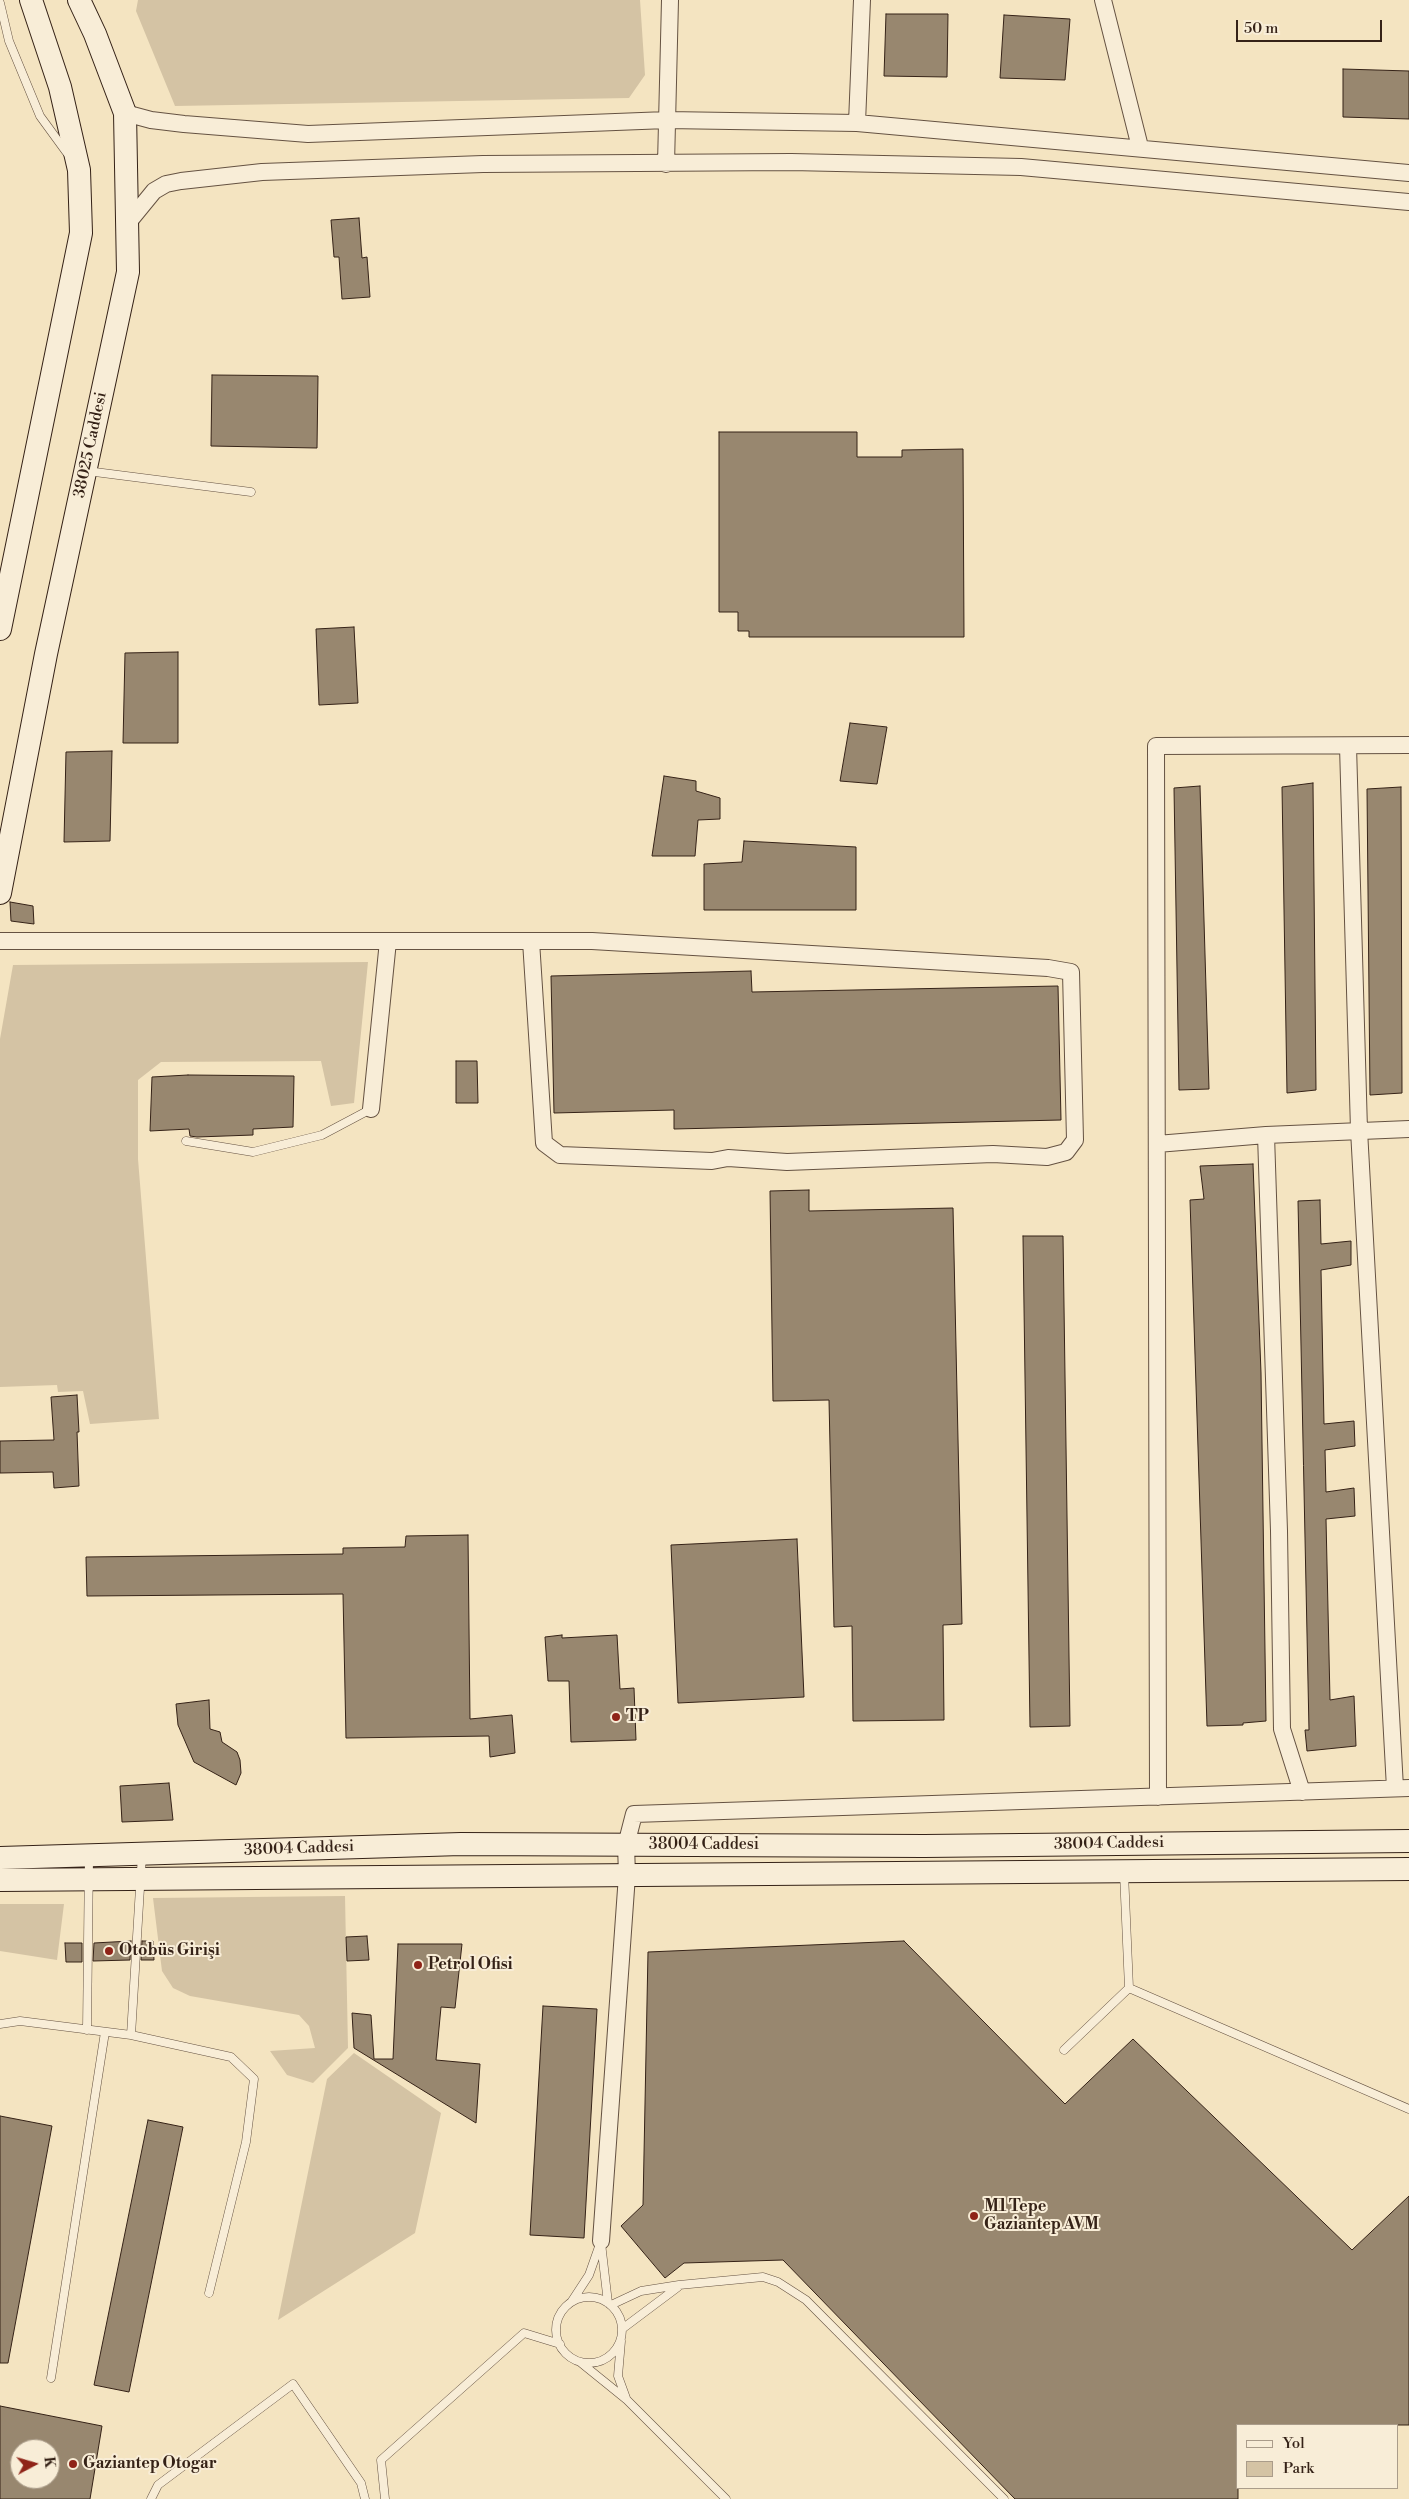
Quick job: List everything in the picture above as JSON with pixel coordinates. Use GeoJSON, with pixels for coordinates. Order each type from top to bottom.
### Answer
{"type":"FeatureCollection","features":[{"type":"Feature","properties":{"kind":"street"},"geometry":{"type":"LineString","coordinates":[[0,629],[81,233],[79,170],[60,87],[31,0]]}},
{"type":"Feature","properties":{"kind":"street","name":"38025 Caddesi"},"geometry":{"type":"LineString","coordinates":[[0,893],[46,654],[128,272],[125,113],[95,34],[79,0]]}},
{"type":"Feature","properties":{"kind":"street"},"geometry":{"type":"LineString","coordinates":[[666,164],[670,0]]}},
{"type":"Feature","properties":{"kind":"street"},"geometry":{"type":"LineString","coordinates":[[856,123],[862,0]]}},
{"type":"Feature","properties":{"kind":"street"},"geometry":{"type":"LineString","coordinates":[[1103,0],[1140,146]]}},
{"type":"Feature","properties":{"kind":"street"},"geometry":{"type":"LineString","coordinates":[[125,113],[151,120],[176,123],[308,134],[667,120],[856,123],[1140,146],[1409,172]]}},
{"type":"Feature","properties":{"kind":"street"},"geometry":{"type":"LineString","coordinates":[[127,224],[154,190],[166,184],[181,181],[262,172],[483,164],[851,162],[1021,167],[1409,202]]}},
{"type":"Feature","properties":{"kind":"street"},"geometry":{"type":"LineString","coordinates":[[1158,1797],[1156,746],[1409,745]]}},
{"type":"Feature","properties":{"kind":"street"},"geometry":{"type":"LineString","coordinates":[[601,2241],[627,1875],[626,1845],[634,1814],[1402,1788],[1359,1130],[1348,746]]}},
{"type":"Feature","properties":{"kind":"street"},"geometry":{"type":"LineString","coordinates":[[0,941],[531,941],[612,942],[1048,968],[1071,972],[1074,1140],[1066,1152],[1047,1157],[993,1154],[787,1162],[728,1158],[712,1161],[560,1155],[544,1143],[531,941]]}},
{"type":"Feature","properties":{"kind":"street"},"geometry":{"type":"LineString","coordinates":[[371,1109],[388,941]]}},
{"type":"Feature","properties":{"kind":"street"},"geometry":{"type":"LineString","coordinates":[[1157,1144],[1266,1134],[1409,1129]]}},
{"type":"Feature","properties":{"kind":"street"},"geometry":{"type":"LineString","coordinates":[[1266,1134],[1279,1521],[1282,1729],[1302,1792]]}},
{"type":"Feature","properties":{"kind":"street","name":"38004 Caddesi"},"geometry":{"type":"LineString","coordinates":[[0,1858],[460,1844],[1127,1844],[1409,1841]]}},
{"type":"Feature","properties":{"kind":"street"},"geometry":{"type":"LineString","coordinates":[[1124,1872],[1127,1844]]}},
{"type":"Feature","properties":{"kind":"street","name":"38004 Caddesi"},"geometry":{"type":"LineString","coordinates":[[0,1880],[1409,1869]]}},
{"type":"Feature","properties":{"kind":"lane"},"geometry":{"type":"LineString","coordinates":[[0,3],[9,41],[40,116],[79,170]]}},
{"type":"Feature","properties":{"kind":"lane"},"geometry":{"type":"LineString","coordinates":[[85,471],[251,492]]}},
{"type":"Feature","properties":{"kind":"lane"},"geometry":{"type":"LineString","coordinates":[[186,1141],[252,1152],[322,1135],[371,1109]]}},
{"type":"Feature","properties":{"kind":"lane"},"geometry":{"type":"LineString","coordinates":[[132,2035],[139,1878],[142,1853]]}},
{"type":"Feature","properties":{"kind":"lane"},"geometry":{"type":"LineString","coordinates":[[87,2030],[91,1879],[89,1855]]}},
{"type":"Feature","properties":{"kind":"lane"},"geometry":{"type":"LineString","coordinates":[[1064,2050],[1129,1988],[1124,1872]]}},
{"type":"Feature","properties":{"kind":"lane"},"geometry":{"type":"LineString","coordinates":[[1129,1988],[1409,2109]]}},
{"type":"Feature","properties":{"kind":"lane"},"geometry":{"type":"LineString","coordinates":[[0,2024],[20,2022],[132,2035],[231,2057],[254,2079],[246,2142],[210,2293]]}},
{"type":"Feature","properties":{"kind":"lane"},"geometry":{"type":"LineString","coordinates":[[51,2378],[105,2032]]}},
{"type":"Feature","properties":{"kind":"lane"},"geometry":{"type":"LineString","coordinates":[[601,2241],[588,2275],[572,2301],[559,2317],[556,2327],[560,2344],[570,2357],[580,2362],[627,2400],[726,2499]]}},
{"type":"Feature","properties":{"kind":"lane"},"geometry":{"type":"LineString","coordinates":[[601,2241],[609,2304]]}},
{"type":"Feature","properties":{"kind":"lane"},"geometry":{"type":"LineString","coordinates":[[609,2304],[641,2291],[763,2277],[792,2290],[806,2300],[1004,2499]]}},
{"type":"Feature","properties":{"kind":"lane"},"geometry":{"type":"LineString","coordinates":[[580,2362],[591,2363],[602,2360],[612,2354],[619,2345],[622,2332],[679,2286]]}},
{"type":"Feature","properties":{"kind":"lane"},"geometry":{"type":"LineString","coordinates":[[572,2301],[592,2297],[609,2304],[618,2313],[622,2332],[618,2376],[627,2400]]}},
{"type":"Feature","properties":{"kind":"lane"},"geometry":{"type":"LineString","coordinates":[[385,2499],[381,2460],[524,2333],[560,2344]]}},
{"type":"Feature","properties":{"kind":"lane"},"geometry":{"type":"LineString","coordinates":[[151,2499],[158,2485],[292,2384],[362,2483],[365,2499]]}},
{"type":"Feature","properties":{"kind":"green space"},"geometry":{"type":"Polygon","coordinates":[[[138,0],[640,0],[645,75],[629,98],[175,106],[136,11],[138,0]]]}},
{"type":"Feature","properties":{"kind":"green space"},"geometry":{"type":"Polygon","coordinates":[[[368,962],[354,1103],[331,1106],[321,1061],[161,1062],[138,1080],[138,1159],[159,1419],[90,1424],[83,1391],[58,1392],[57,1385],[0,1387],[0,1039],[13,965],[368,962]]]}},
{"type":"Feature","properties":{"kind":"green space"},"geometry":{"type":"Polygon","coordinates":[[[345,1896],[348,2048],[313,2083],[287,2075],[270,2051],[315,2048],[309,2026],[299,2015],[190,1996],[173,1988],[162,1971],[153,1898],[345,1896]]]}},
{"type":"Feature","properties":{"kind":"green space"},"geometry":{"type":"Polygon","coordinates":[[[0,1904],[64,1904],[57,1960],[0,1951],[0,1904]]]}},
{"type":"Feature","properties":{"kind":"green space"},"geometry":{"type":"Polygon","coordinates":[[[354,2053],[441,2113],[415,2233],[278,2320],[327,2079],[354,2053]]]}},
{"type":"Feature","properties":{"kind":"building"},"geometry":{"type":"Polygon","coordinates":[[[886,14],[948,14],[947,77],[884,76],[886,14]]]}},
{"type":"Feature","properties":{"kind":"building"},"geometry":{"type":"Polygon","coordinates":[[[1004,15],[1070,19],[1065,80],[1000,78],[1004,15]]]}},
{"type":"Feature","properties":{"kind":"building"},"geometry":{"type":"Polygon","coordinates":[[[1343,69],[1409,71],[1409,119],[1343,117],[1343,69]]]}},
{"type":"Feature","properties":{"kind":"building"},"geometry":{"type":"Polygon","coordinates":[[[359,218],[362,258],[367,257],[370,297],[342,299],[339,257],[334,257],[331,220],[359,218]]]}},
{"type":"Feature","properties":{"kind":"building"},"geometry":{"type":"Polygon","coordinates":[[[212,375],[318,376],[317,448],[211,446],[212,375]]]}},
{"type":"Feature","properties":{"kind":"building"},"geometry":{"type":"Polygon","coordinates":[[[719,432],[857,432],[857,457],[902,457],[902,450],[963,449],[964,637],[749,637],[749,631],[738,631],[738,612],[719,612],[719,432]]]}},
{"type":"Feature","properties":{"kind":"building"},"geometry":{"type":"Polygon","coordinates":[[[354,627],[358,703],[319,705],[316,629],[354,627]]]}},
{"type":"Feature","properties":{"kind":"building"},"geometry":{"type":"Polygon","coordinates":[[[178,652],[178,743],[123,743],[125,653],[178,652]]]}},
{"type":"Feature","properties":{"kind":"building"},"geometry":{"type":"Polygon","coordinates":[[[850,723],[887,727],[877,784],[840,781],[850,723]]]}},
{"type":"Feature","properties":{"kind":"building"},"geometry":{"type":"Polygon","coordinates":[[[112,751],[110,841],[64,842],[66,752],[112,751]]]}},
{"type":"Feature","properties":{"kind":"building"},"geometry":{"type":"Polygon","coordinates":[[[664,776],[696,781],[696,791],[720,798],[720,819],[698,820],[695,856],[652,856],[664,776]]]}},
{"type":"Feature","properties":{"kind":"building"},"geometry":{"type":"Polygon","coordinates":[[[1313,783],[1316,1090],[1287,1093],[1282,787],[1313,783]]]}},
{"type":"Feature","properties":{"kind":"building"},"geometry":{"type":"Polygon","coordinates":[[[1200,786],[1209,1089],[1179,1090],[1174,788],[1200,786]]]}},
{"type":"Feature","properties":{"kind":"building"},"geometry":{"type":"Polygon","coordinates":[[[1401,787],[1402,1093],[1370,1095],[1367,789],[1401,787]]]}},
{"type":"Feature","properties":{"kind":"building"},"geometry":{"type":"Polygon","coordinates":[[[744,841],[856,847],[856,910],[704,910],[704,864],[742,862],[744,841]]]}},
{"type":"Feature","properties":{"kind":"building"},"geometry":{"type":"Polygon","coordinates":[[[10,902],[33,906],[34,924],[11,921],[10,902]]]}},
{"type":"Feature","properties":{"kind":"building"},"geometry":{"type":"Polygon","coordinates":[[[751,971],[752,992],[1058,986],[1061,1120],[674,1129],[674,1110],[554,1113],[551,976],[751,971]]]}},
{"type":"Feature","properties":{"kind":"building"},"geometry":{"type":"Polygon","coordinates":[[[456,1061],[477,1061],[478,1103],[456,1103],[456,1061]]]}},
{"type":"Feature","properties":{"kind":"building"},"geometry":{"type":"Polygon","coordinates":[[[188,1075],[294,1076],[293,1127],[253,1129],[253,1135],[197,1137],[190,1136],[189,1129],[150,1131],[152,1077],[188,1075]]]}},
{"type":"Feature","properties":{"kind":"building"},"geometry":{"type":"Polygon","coordinates":[[[1253,1164],[1261,1373],[1266,1721],[1243,1723],[1243,1725],[1207,1726],[1190,1200],[1204,1199],[1200,1166],[1253,1164]]]}},
{"type":"Feature","properties":{"kind":"building"},"geometry":{"type":"Polygon","coordinates":[[[809,1190],[809,1211],[953,1208],[962,1624],[943,1625],[944,1720],[853,1721],[852,1626],[834,1627],[829,1400],[773,1401],[770,1191],[809,1190]]]}},
{"type":"Feature","properties":{"kind":"building"},"geometry":{"type":"Polygon","coordinates":[[[1320,1200],[1321,1244],[1351,1241],[1351,1265],[1321,1270],[1324,1424],[1354,1421],[1355,1446],[1325,1450],[1326,1492],[1354,1488],[1355,1516],[1326,1519],[1330,1700],[1354,1696],[1356,1746],[1307,1751],[1305,1730],[1309,1730],[1298,1201],[1320,1200]]]}},
{"type":"Feature","properties":{"kind":"building"},"geometry":{"type":"Polygon","coordinates":[[[1023,1236],[1063,1236],[1070,1726],[1030,1727],[1023,1236]]]}},
{"type":"Feature","properties":{"kind":"building"},"geometry":{"type":"Polygon","coordinates":[[[77,1395],[79,1486],[54,1488],[53,1472],[0,1473],[0,1441],[54,1440],[51,1397],[77,1395]]]}},
{"type":"Feature","properties":{"kind":"building"},"geometry":{"type":"Polygon","coordinates":[[[468,1535],[470,1719],[512,1715],[515,1753],[490,1757],[489,1736],[346,1738],[343,1594],[87,1596],[86,1557],[343,1554],[343,1548],[405,1547],[406,1536],[468,1535]]]}},
{"type":"Feature","properties":{"kind":"building"},"geometry":{"type":"Polygon","coordinates":[[[797,1539],[804,1697],[678,1703],[671,1545],[797,1539]]]}},
{"type":"Feature","properties":{"kind":"building"},"geometry":{"type":"Polygon","coordinates":[[[562,1635],[562,1638],[617,1635],[620,1689],[634,1688],[636,1740],[571,1742],[569,1681],[548,1681],[545,1637],[562,1635]]]}},
{"type":"Feature","properties":{"kind":"building"},"geometry":{"type":"Polygon","coordinates":[[[209,1700],[210,1729],[220,1732],[222,1742],[237,1752],[240,1760],[241,1773],[236,1785],[194,1762],[178,1725],[176,1704],[209,1700]]]}},
{"type":"Feature","properties":{"kind":"building"},"geometry":{"type":"Polygon","coordinates":[[[169,1783],[173,1820],[122,1822],[120,1786],[169,1783]]]}},
{"type":"Feature","properties":{"kind":"building"},"geometry":{"type":"Polygon","coordinates":[[[367,1936],[369,1960],[347,1961],[346,1937],[367,1936]]]}},
{"type":"Feature","properties":{"kind":"building"},"geometry":{"type":"Polygon","coordinates":[[[131,1941],[130,1960],[93,1961],[94,1943],[131,1941]]]}},
{"type":"Feature","properties":{"kind":"building"},"geometry":{"type":"Polygon","coordinates":[[[142,1941],[153,1941],[154,1960],[141,1960],[142,1941]]]}},
{"type":"Feature","properties":{"kind":"building","name":"M1 Tepe Gaziantep AVM"},"geometry":{"type":"Polygon","coordinates":[[[904,1941],[1065,2104],[1133,2039],[1352,2250],[1409,2196],[1409,2425],[1236,2424],[1236,2489],[1238,2489],[1238,2499],[1015,2499],[783,2260],[684,2263],[665,2278],[621,2226],[643,2205],[648,1952],[904,1941]]]}},
{"type":"Feature","properties":{"kind":"building"},"geometry":{"type":"Polygon","coordinates":[[[65,1943],[82,1943],[82,1962],[66,1962],[65,1943]]]}},
{"type":"Feature","properties":{"kind":"building"},"geometry":{"type":"Polygon","coordinates":[[[398,1944],[462,1944],[455,2008],[441,2007],[436,2060],[480,2064],[476,2123],[354,2048],[352,2013],[371,2015],[374,2059],[393,2059],[398,1944]]]}},
{"type":"Feature","properties":{"kind":"building"},"geometry":{"type":"Polygon","coordinates":[[[543,2006],[597,2009],[584,2238],[530,2235],[543,2006]]]}},
{"type":"Feature","properties":{"kind":"building"},"geometry":{"type":"Polygon","coordinates":[[[0,2116],[52,2126],[8,2363],[0,2363],[0,2116]]]}},
{"type":"Feature","properties":{"kind":"building"},"geometry":{"type":"Polygon","coordinates":[[[148,2120],[183,2127],[129,2392],[94,2385],[148,2120]]]}},
{"type":"Feature","properties":{"kind":"building","name":"Gaziantep Otogar"},"geometry":{"type":"Polygon","coordinates":[[[0,2406],[102,2426],[90,2499],[0,2499],[0,2406]]]}},
{"type":"Feature","properties":{"kind":"place","name":"TP"},"geometry":{"type":"Point","coordinates":[616,1717]}},
{"type":"Feature","properties":{"kind":"place","name":"Otobüs Girişi"},"geometry":{"type":"Point","coordinates":[109,1951]}},
{"type":"Feature","properties":{"kind":"place","name":"Petrol Ofisi"},"geometry":{"type":"Point","coordinates":[418,1965]}},
{"type":"Feature","properties":{"kind":"place","name":"M1 Tepe Gaziantep AVM"},"geometry":{"type":"Point","coordinates":[974,2216]}},
{"type":"Feature","properties":{"kind":"place","name":"Gaziantep Otogar"},"geometry":{"type":"Point","coordinates":[73,2464]}}]}
